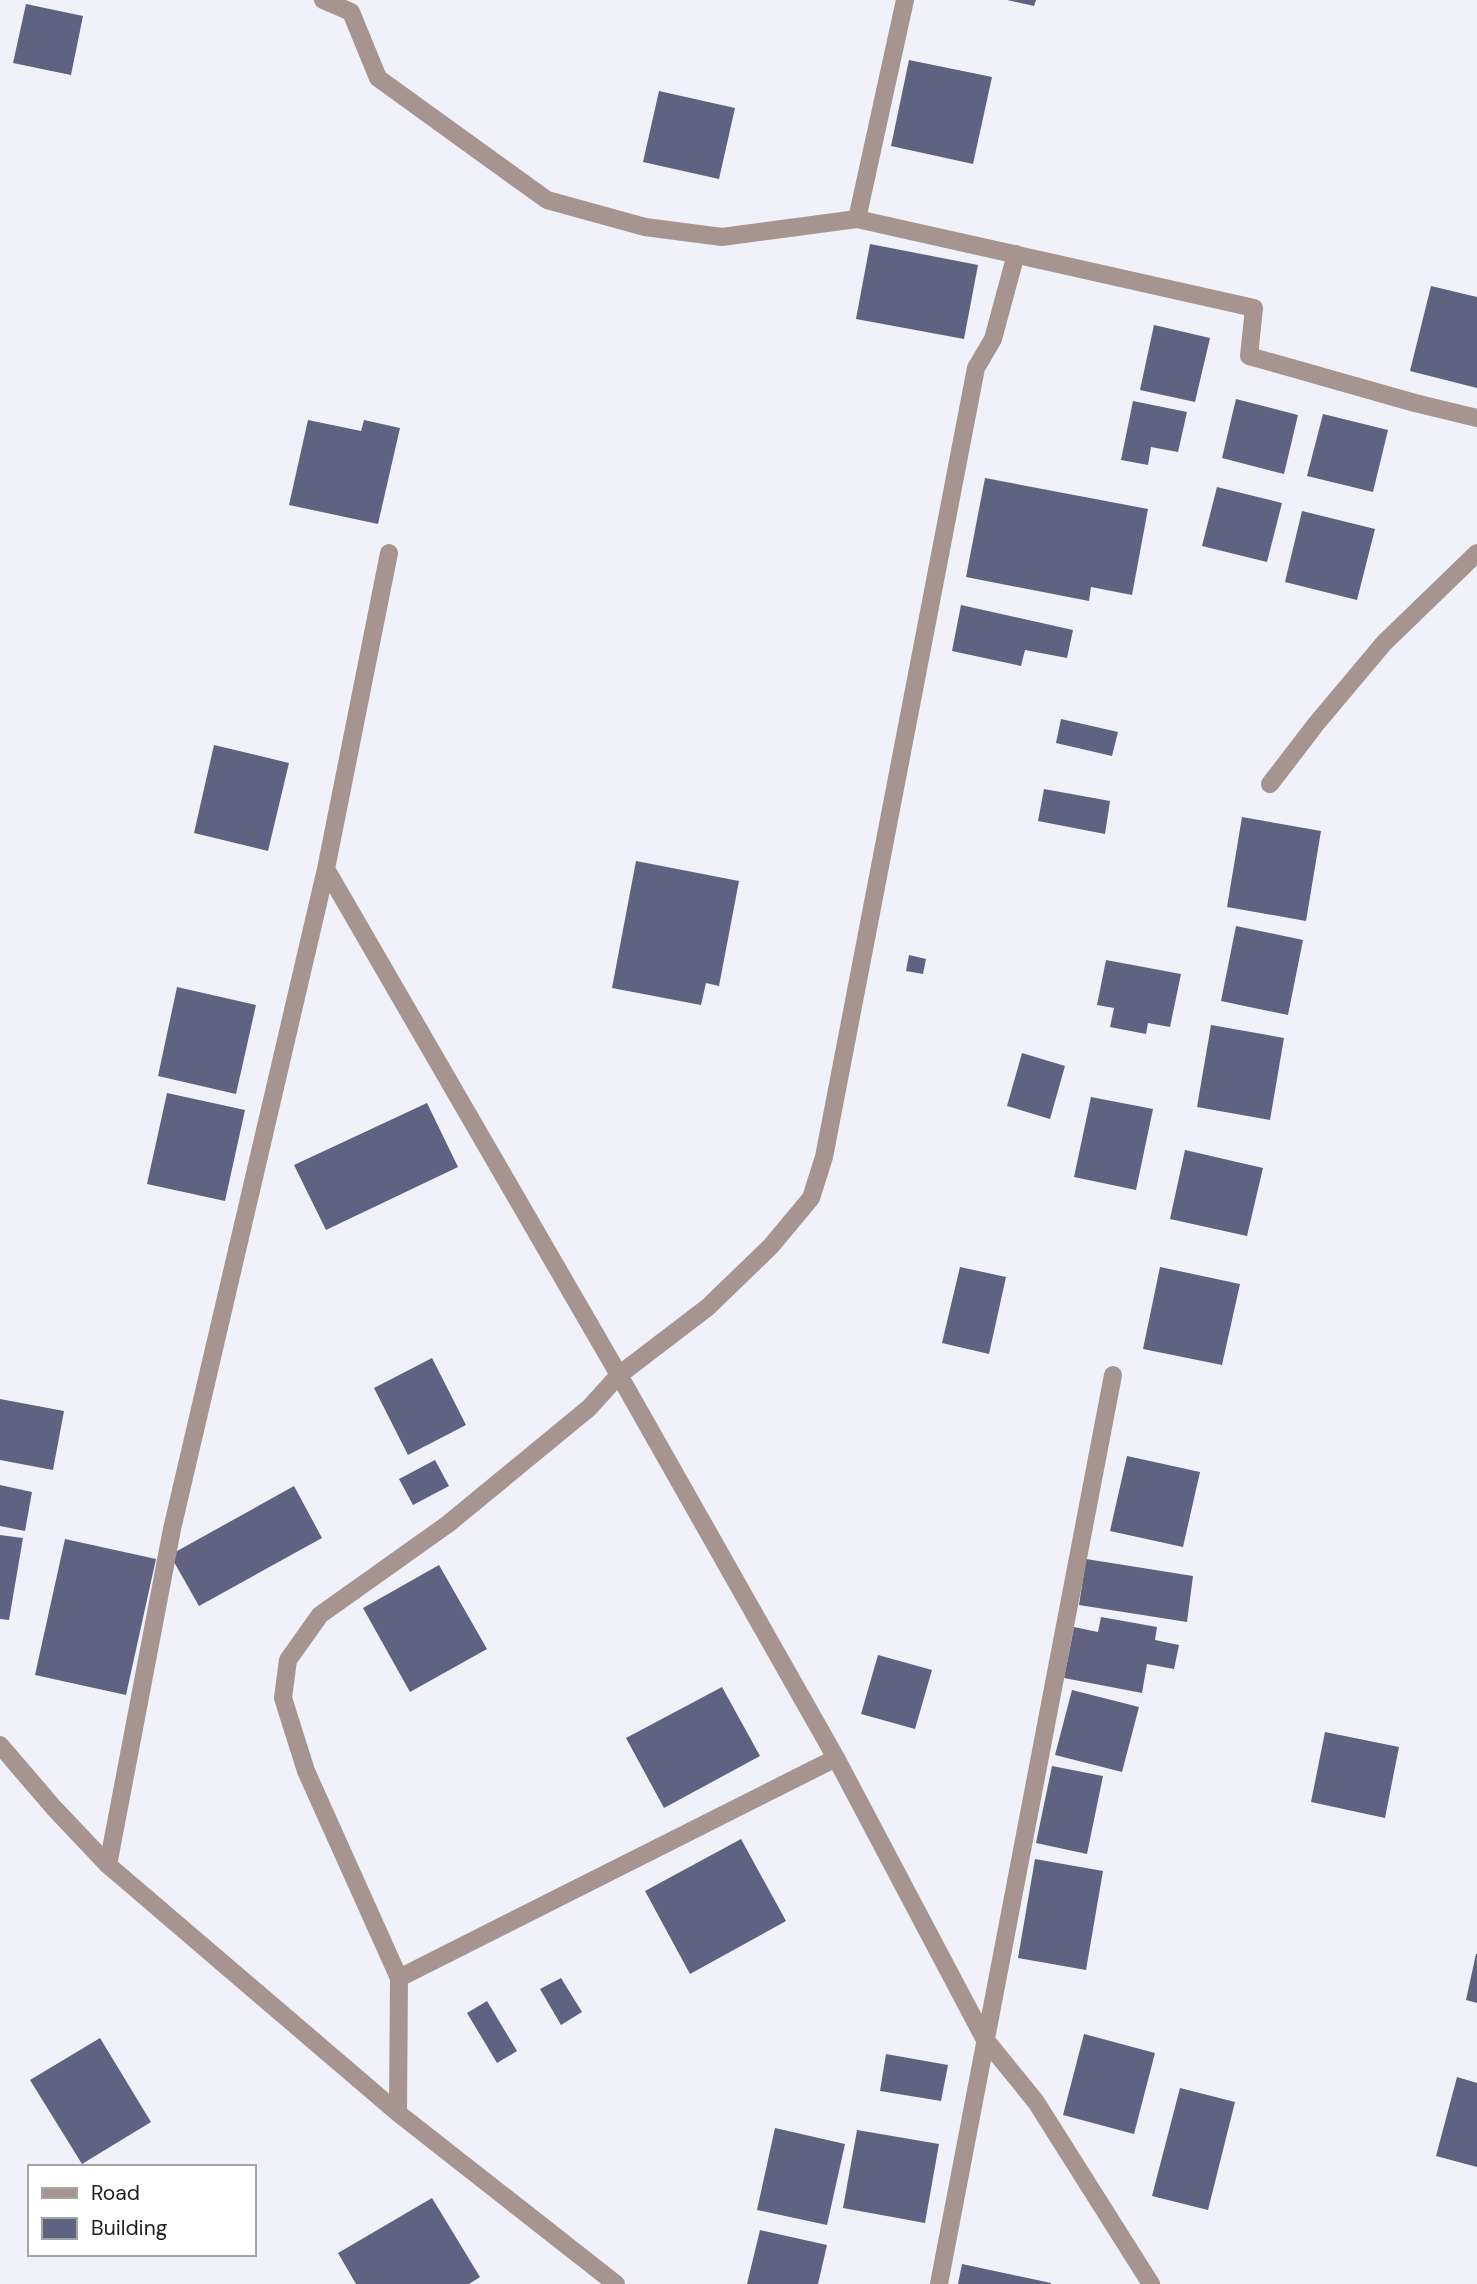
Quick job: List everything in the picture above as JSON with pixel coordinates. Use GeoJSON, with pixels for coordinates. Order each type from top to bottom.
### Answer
{"type":"FeatureCollection","features":[{"type":"Feature","properties":{"kind":"street"},"geometry":{"type":"LineString","coordinates":[[323,0],[351,12],[378,78],[547,201],[645,227],[722,237],[857,219],[1254,308],[1249,356],[1477,418]]}},
{"type":"Feature","properties":{"kind":"street"},"geometry":{"type":"LineString","coordinates":[[857,219],[905,0]]}},
{"type":"Feature","properties":{"kind":"street"},"geometry":{"type":"LineString","coordinates":[[398,2113],[399,1978],[306,1771],[283,1698],[288,1660],[320,1615],[448,1524],[589,1408],[619,1375],[708,1307],[771,1246],[811,1198],[824,1157],[976,368],[993,339],[1016,254]]}},
{"type":"Feature","properties":{"kind":"street"},"geometry":{"type":"LineString","coordinates":[[108,1865],[172,1529],[326,869],[389,553]]}},
{"type":"Feature","properties":{"kind":"street"},"geometry":{"type":"LineString","coordinates":[[1270,784],[1384,643],[1477,553]]}},
{"type":"Feature","properties":{"kind":"street"},"geometry":{"type":"LineString","coordinates":[[326,869],[619,1375],[836,1758],[984,2038],[1036,2102],[1151,2284]]}},
{"type":"Feature","properties":{"kind":"street"},"geometry":{"type":"LineString","coordinates":[[939,2284],[1112,1375]]}},
{"type":"Feature","properties":{"kind":"street"},"geometry":{"type":"LineString","coordinates":[[0,1745],[108,1865],[398,2113],[616,2284]]}},
{"type":"Feature","properties":{"kind":"street"},"geometry":{"type":"LineString","coordinates":[[399,1978],[836,1758]]}},
{"type":"Feature","properties":{"kind":"building"},"geometry":{"type":"Polygon","coordinates":[[[1007,0],[1036,0],[1034,6],[1007,0]]]}},
{"type":"Feature","properties":{"kind":"building"},"geometry":{"type":"Polygon","coordinates":[[[26,4],[83,16],[71,75],[13,63],[26,4]]]}},
{"type":"Feature","properties":{"kind":"building"},"geometry":{"type":"Polygon","coordinates":[[[909,60],[992,77],[973,164],[891,146],[909,60]]]}},
{"type":"Feature","properties":{"kind":"building"},"geometry":{"type":"Polygon","coordinates":[[[659,91],[735,108],[719,179],[643,162],[659,91]]]}},
{"type":"Feature","properties":{"kind":"building"},"geometry":{"type":"Polygon","coordinates":[[[870,244],[978,265],[964,339],[856,319],[870,244]]]}},
{"type":"Feature","properties":{"kind":"building"},"geometry":{"type":"Polygon","coordinates":[[[1431,286],[1477,297],[1477,388],[1410,371],[1431,286]]]}},
{"type":"Feature","properties":{"kind":"building"},"geometry":{"type":"Polygon","coordinates":[[[1154,325],[1210,338],[1195,402],[1140,390],[1154,325]]]}},
{"type":"Feature","properties":{"kind":"building"},"geometry":{"type":"Polygon","coordinates":[[[1236,399],[1298,415],[1284,474],[1222,458],[1236,399]]]}},
{"type":"Feature","properties":{"kind":"building"},"geometry":{"type":"Polygon","coordinates":[[[1133,401],[1187,412],[1178,452],[1151,447],[1148,465],[1121,460],[1133,401]]]}},
{"type":"Feature","properties":{"kind":"building"},"geometry":{"type":"Polygon","coordinates":[[[1323,414],[1388,430],[1373,492],[1307,476],[1323,414]]]}},
{"type":"Feature","properties":{"kind":"building"},"geometry":{"type":"Polygon","coordinates":[[[308,420],[361,431],[364,420],[400,428],[378,524],[289,505],[308,420]]]}},
{"type":"Feature","properties":{"kind":"building"},"geometry":{"type":"Polygon","coordinates":[[[985,478],[1148,509],[1132,595],[1091,587],[1089,601],[966,577],[985,478]]]}},
{"type":"Feature","properties":{"kind":"building"},"geometry":{"type":"Polygon","coordinates":[[[1217,487],[1282,503],[1267,562],[1202,546],[1217,487]]]}},
{"type":"Feature","properties":{"kind":"building"},"geometry":{"type":"Polygon","coordinates":[[[1302,511],[1375,529],[1357,600],[1285,582],[1302,511]]]}},
{"type":"Feature","properties":{"kind":"building"},"geometry":{"type":"Polygon","coordinates":[[[961,605],[1073,630],[1067,658],[1025,650],[1021,666],[952,651],[961,605]]]}},
{"type":"Feature","properties":{"kind":"building"},"geometry":{"type":"Polygon","coordinates":[[[1061,719],[1118,732],[1112,756],[1056,743],[1061,719]]]}},
{"type":"Feature","properties":{"kind":"building"},"geometry":{"type":"Polygon","coordinates":[[[214,745],[289,763],[268,851],[194,833],[214,745]]]}},
{"type":"Feature","properties":{"kind":"building"},"geometry":{"type":"Polygon","coordinates":[[[1044,789],[1110,801],[1105,834],[1038,821],[1044,789]]]}},
{"type":"Feature","properties":{"kind":"building"},"geometry":{"type":"Polygon","coordinates":[[[1242,817],[1321,831],[1306,921],[1227,907],[1242,817]]]}},
{"type":"Feature","properties":{"kind":"building"},"geometry":{"type":"Polygon","coordinates":[[[636,861],[739,881],[719,986],[706,983],[701,1005],[612,988],[636,861]]]}},
{"type":"Feature","properties":{"kind":"building"},"geometry":{"type":"Polygon","coordinates":[[[1236,926],[1303,940],[1288,1015],[1221,1001],[1236,926]]]}},
{"type":"Feature","properties":{"kind":"building"},"geometry":{"type":"Polygon","coordinates":[[[909,955],[926,959],[923,974],[906,971],[909,955]]]}},
{"type":"Feature","properties":{"kind":"building"},"geometry":{"type":"Polygon","coordinates":[[[1106,960],[1181,974],[1170,1027],[1148,1023],[1146,1034],[1110,1027],[1114,1008],[1097,1005],[1106,960]]]}},
{"type":"Feature","properties":{"kind":"building"},"geometry":{"type":"Polygon","coordinates":[[[177,987],[256,1005],[236,1094],[158,1076],[177,987]]]}},
{"type":"Feature","properties":{"kind":"building"},"geometry":{"type":"Polygon","coordinates":[[[1211,1025],[1284,1038],[1270,1120],[1197,1107],[1211,1025]]]}},
{"type":"Feature","properties":{"kind":"building"},"geometry":{"type":"Polygon","coordinates":[[[1022,1053],[1065,1066],[1050,1119],[1007,1106],[1022,1053]]]}},
{"type":"Feature","properties":{"kind":"building"},"geometry":{"type":"Polygon","coordinates":[[[167,1093],[245,1110],[225,1201],[147,1184],[167,1093]]]}},
{"type":"Feature","properties":{"kind":"building"},"geometry":{"type":"Polygon","coordinates":[[[1091,1097],[1153,1109],[1136,1190],[1074,1177],[1091,1097]]]}},
{"type":"Feature","properties":{"kind":"building"},"geometry":{"type":"Polygon","coordinates":[[[427,1103],[458,1167],[326,1230],[294,1165],[427,1103]]]}},
{"type":"Feature","properties":{"kind":"building"},"geometry":{"type":"Polygon","coordinates":[[[1185,1150],[1263,1168],[1247,1236],[1170,1219],[1185,1150]]]}},
{"type":"Feature","properties":{"kind":"building"},"geometry":{"type":"Polygon","coordinates":[[[960,1267],[1006,1277],[989,1354],[942,1343],[960,1267]]]}},
{"type":"Feature","properties":{"kind":"building"},"geometry":{"type":"Polygon","coordinates":[[[1160,1267],[1240,1284],[1222,1365],[1143,1349],[1160,1267]]]}},
{"type":"Feature","properties":{"kind":"building"},"geometry":{"type":"Polygon","coordinates":[[[432,1358],[466,1425],[408,1455],[374,1388],[432,1358]]]}},
{"type":"Feature","properties":{"kind":"building"},"geometry":{"type":"Polygon","coordinates":[[[0,1399],[64,1411],[53,1470],[0,1460],[0,1399]]]}},
{"type":"Feature","properties":{"kind":"building"},"geometry":{"type":"Polygon","coordinates":[[[1127,1456],[1200,1472],[1183,1547],[1110,1531],[1127,1456]]]}},
{"type":"Feature","properties":{"kind":"building"},"geometry":{"type":"Polygon","coordinates":[[[435,1460],[449,1486],[413,1505],[399,1479],[435,1460]]]}},
{"type":"Feature","properties":{"kind":"building"},"geometry":{"type":"Polygon","coordinates":[[[0,1485],[32,1492],[25,1531],[0,1526],[0,1485]]]}},
{"type":"Feature","properties":{"kind":"building"},"geometry":{"type":"Polygon","coordinates":[[[294,1486],[322,1538],[199,1606],[170,1555],[294,1486]]]}},
{"type":"Feature","properties":{"kind":"building"},"geometry":{"type":"Polygon","coordinates":[[[0,1535],[23,1538],[9,1620],[0,1619],[0,1535]]]}},
{"type":"Feature","properties":{"kind":"building"},"geometry":{"type":"Polygon","coordinates":[[[65,1539],[156,1559],[126,1695],[35,1675],[65,1539]]]}},
{"type":"Feature","properties":{"kind":"building"},"geometry":{"type":"Polygon","coordinates":[[[1086,1559],[1193,1576],[1187,1622],[1079,1605],[1086,1559]]]}},
{"type":"Feature","properties":{"kind":"building"},"geometry":{"type":"Polygon","coordinates":[[[439,1565],[487,1649],[410,1692],[363,1608],[439,1565]]]}},
{"type":"Feature","properties":{"kind":"building"},"geometry":{"type":"Polygon","coordinates":[[[1101,1617],[1157,1627],[1155,1640],[1179,1645],[1174,1669],[1147,1664],[1142,1693],[1064,1678],[1074,1627],[1098,1632],[1101,1617]]]}},
{"type":"Feature","properties":{"kind":"building"},"geometry":{"type":"Polygon","coordinates":[[[878,1655],[932,1670],[915,1729],[861,1714],[878,1655]]]}},
{"type":"Feature","properties":{"kind":"building"},"geometry":{"type":"Polygon","coordinates":[[[722,1687],[760,1756],[664,1808],[626,1738],[722,1687]]]}},
{"type":"Feature","properties":{"kind":"building"},"geometry":{"type":"Polygon","coordinates":[[[1072,1690],[1139,1707],[1122,1772],[1055,1755],[1072,1690]]]}},
{"type":"Feature","properties":{"kind":"building"},"geometry":{"type":"Polygon","coordinates":[[[1325,1732],[1399,1747],[1385,1818],[1311,1802],[1325,1732]]]}},
{"type":"Feature","properties":{"kind":"building"},"geometry":{"type":"Polygon","coordinates":[[[1052,1766],[1103,1776],[1087,1854],[1036,1843],[1052,1766]]]}},
{"type":"Feature","properties":{"kind":"building"},"geometry":{"type":"Polygon","coordinates":[[[741,1839],[786,1921],[690,1974],[645,1891],[741,1839]]]}},
{"type":"Feature","properties":{"kind":"building"},"geometry":{"type":"Polygon","coordinates":[[[1035,1859],[1103,1871],[1086,1970],[1018,1958],[1035,1859]]]}},
{"type":"Feature","properties":{"kind":"building"},"geometry":{"type":"Polygon","coordinates":[[[1477,1954],[1477,2003],[1466,2000],[1477,1954]]]}},
{"type":"Feature","properties":{"kind":"building"},"geometry":{"type":"Polygon","coordinates":[[[561,1978],[582,2012],[561,2025],[540,1989],[561,1978]]]}},
{"type":"Feature","properties":{"kind":"building"},"geometry":{"type":"Polygon","coordinates":[[[487,2001],[517,2051],[497,2063],[467,2013],[487,2001]]]}},
{"type":"Feature","properties":{"kind":"building"},"geometry":{"type":"Polygon","coordinates":[[[1084,2034],[1155,2053],[1134,2134],[1063,2115],[1084,2034]]]}},
{"type":"Feature","properties":{"kind":"building"},"geometry":{"type":"Polygon","coordinates":[[[100,2038],[151,2122],[82,2164],[30,2080],[100,2038]]]}},
{"type":"Feature","properties":{"kind":"building"},"geometry":{"type":"Polygon","coordinates":[[[886,2054],[948,2065],[941,2101],[880,2091],[886,2054]]]}},
{"type":"Feature","properties":{"kind":"building"},"geometry":{"type":"Polygon","coordinates":[[[1457,2077],[1477,2083],[1477,2167],[1436,2156],[1457,2077]]]}},
{"type":"Feature","properties":{"kind":"building"},"geometry":{"type":"Polygon","coordinates":[[[1180,2088],[1235,2102],[1208,2210],[1152,2196],[1180,2088]]]}},
{"type":"Feature","properties":{"kind":"building"},"geometry":{"type":"Polygon","coordinates":[[[775,2128],[845,2144],[827,2225],[757,2210],[775,2128]]]}},
{"type":"Feature","properties":{"kind":"building"},"geometry":{"type":"Polygon","coordinates":[[[857,2130],[939,2144],[925,2223],[843,2208],[857,2130]]]}},
{"type":"Feature","properties":{"kind":"building"},"geometry":{"type":"Polygon","coordinates":[[[432,2198],[480,2277],[469,2284],[356,2284],[338,2253],[432,2198]]]}},
{"type":"Feature","properties":{"kind":"building"},"geometry":{"type":"Polygon","coordinates":[[[760,2230],[827,2245],[818,2284],[747,2284],[760,2230]]]}},
{"type":"Feature","properties":{"kind":"building"},"geometry":{"type":"Polygon","coordinates":[[[962,2264],[1051,2283],[1051,2284],[958,2284],[962,2264]]]}}]}
